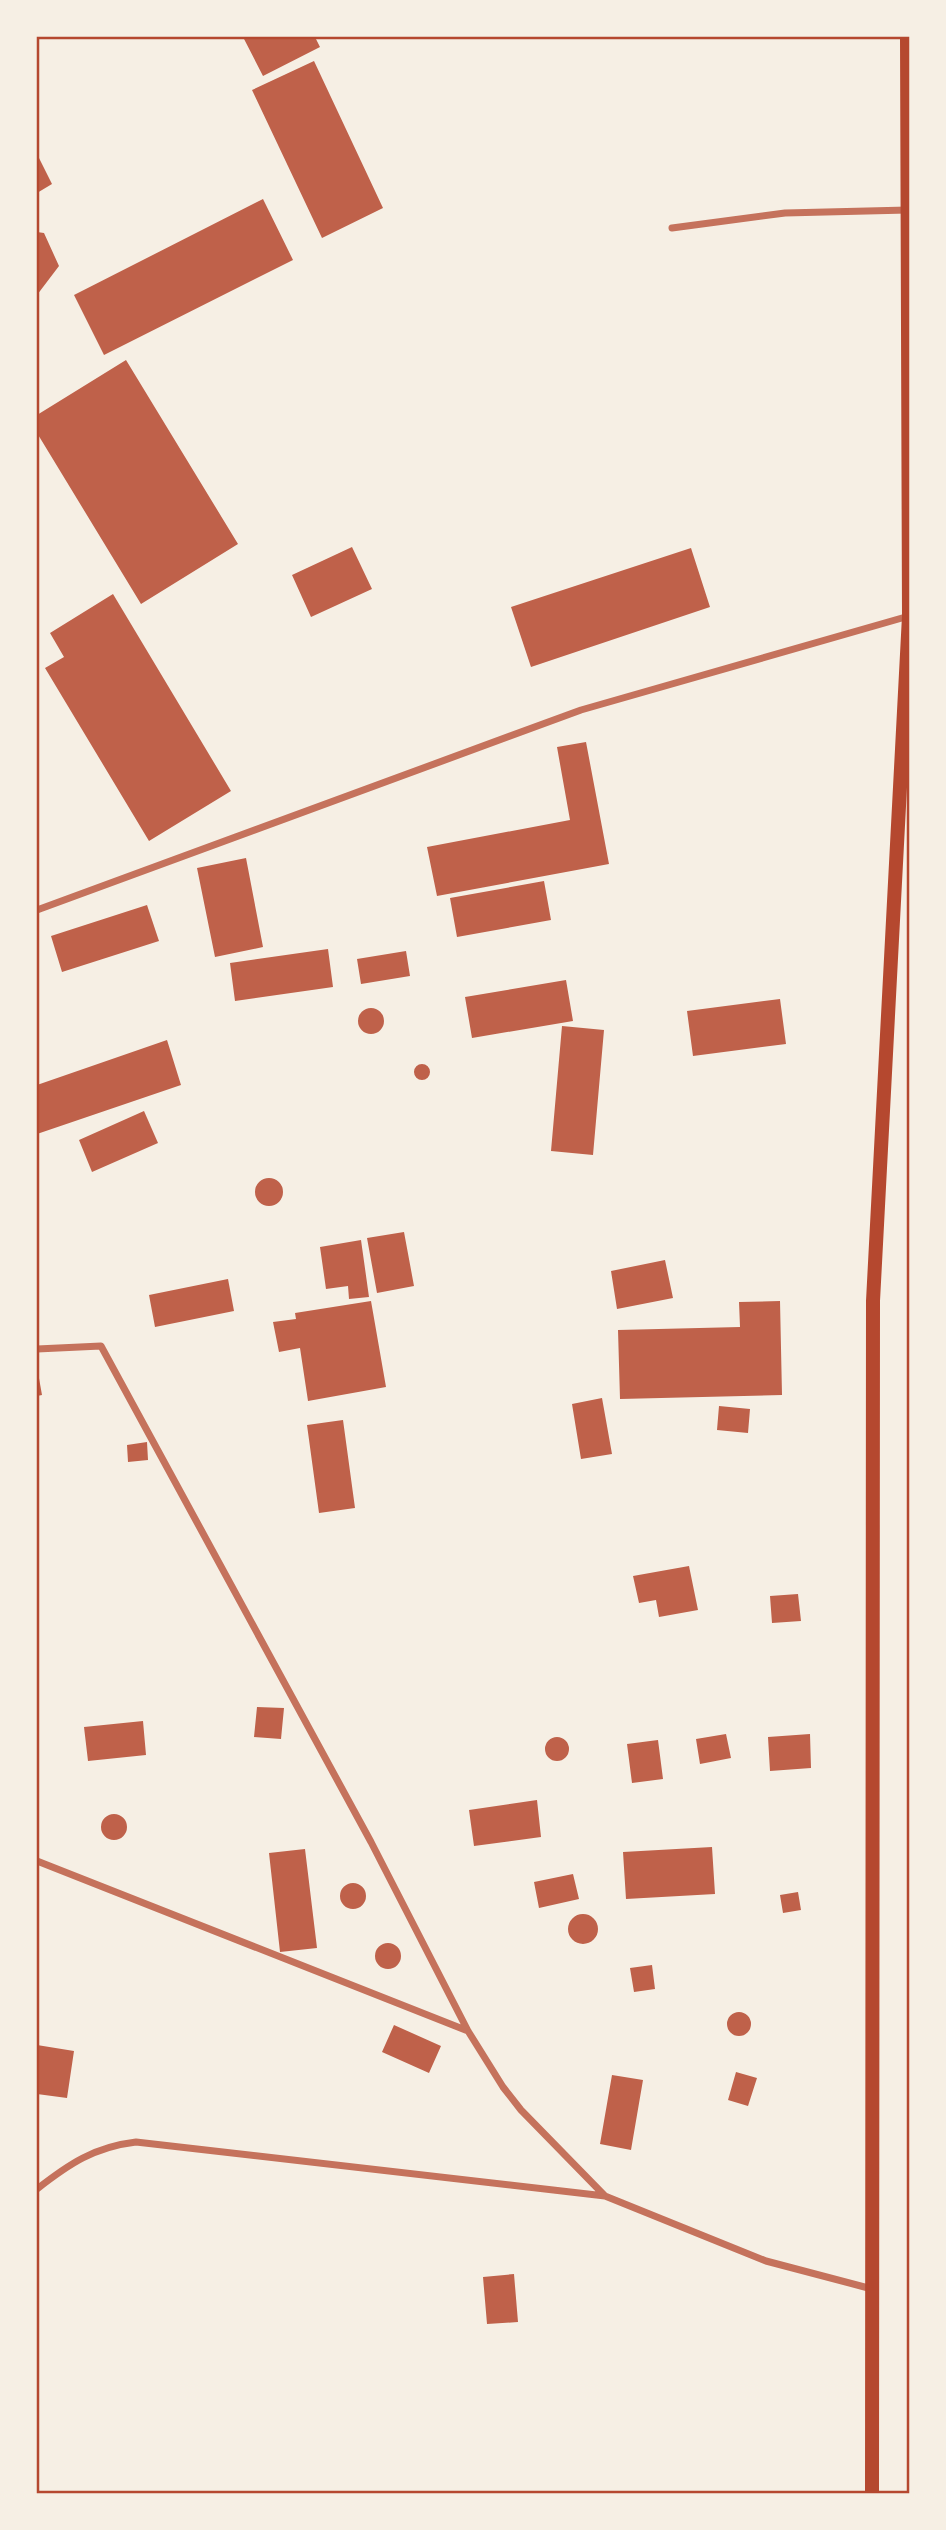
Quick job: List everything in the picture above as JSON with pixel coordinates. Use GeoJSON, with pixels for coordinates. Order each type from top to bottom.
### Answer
{"type":"FeatureCollection","features":[{"type":"Feature","properties":{"kind":"main road"},"geometry":{"type":"LineString","coordinates":[[872,2493],[873,1301],[909,616],[907,37]]}},
{"type":"Feature","properties":{"kind":"street"},"geometry":{"type":"LineString","coordinates":[[672,228],[785,213],[908,210]]}},
{"type":"Feature","properties":{"kind":"street"},"geometry":{"type":"LineString","coordinates":[[37,910],[581,710],[909,616]]}},
{"type":"Feature","properties":{"kind":"street"},"geometry":{"type":"LineString","coordinates":[[37,1349],[101,1346],[371,1842],[468,2031],[503,2087],[521,2110],[605,2196]]}},
{"type":"Feature","properties":{"kind":"street"},"geometry":{"type":"LineString","coordinates":[[37,1861],[468,2031]]}},
{"type":"Feature","properties":{"kind":"street"},"geometry":{"type":"LineString","coordinates":[[37,2189],[61,2169],[103,2148],[136,2142],[605,2196],[766,2261],[872,2289]]}},
{"type":"Feature","properties":{"kind":"building"},"geometry":{"type":"Polygon","coordinates":[[[243,37],[315,37],[320,47],[263,76],[243,37]]]}},
{"type":"Feature","properties":{"kind":"building"},"geometry":{"type":"Polygon","coordinates":[[[314,61],[383,208],[322,238],[252,90],[314,61]]]}},
{"type":"Feature","properties":{"kind":"building"},"geometry":{"type":"Polygon","coordinates":[[[37,154],[52,184],[37,193],[37,154]]]}},
{"type":"Feature","properties":{"kind":"building"},"geometry":{"type":"Polygon","coordinates":[[[263,199],[293,260],[104,355],[74,295],[263,199]]]}},
{"type":"Feature","properties":{"kind":"building"},"geometry":{"type":"Polygon","coordinates":[[[37,232],[44,233],[59,266],[37,295],[37,232]]]}},
{"type":"Feature","properties":{"kind":"building"},"geometry":{"type":"Polygon","coordinates":[[[126,360],[238,544],[141,604],[37,433],[37,415],[126,360]]]}},
{"type":"Feature","properties":{"kind":"building"},"geometry":{"type":"Polygon","coordinates":[[[352,547],[372,589],[311,617],[292,575],[352,547]]]}},
{"type":"Feature","properties":{"kind":"building"},"geometry":{"type":"Polygon","coordinates":[[[691,548],[710,607],[531,667],[511,607],[691,548]]]}},
{"type":"Feature","properties":{"kind":"building"},"geometry":{"type":"Polygon","coordinates":[[[113,594],[231,791],[149,841],[45,668],[64,657],[50,633],[113,594]]]}},
{"type":"Feature","properties":{"kind":"building"},"geometry":{"type":"Polygon","coordinates":[[[586,742],[609,864],[437,896],[427,847],[570,820],[557,747],[586,742]]]}},
{"type":"Feature","properties":{"kind":"building"},"geometry":{"type":"Polygon","coordinates":[[[246,858],[263,947],[215,957],[197,868],[246,858]]]}},
{"type":"Feature","properties":{"kind":"building"},"geometry":{"type":"Polygon","coordinates":[[[544,881],[551,920],[457,937],[450,898],[544,881]]]}},
{"type":"Feature","properties":{"kind":"building"},"geometry":{"type":"Polygon","coordinates":[[[147,905],[159,941],[62,972],[51,936],[147,905]]]}},
{"type":"Feature","properties":{"kind":"building"},"geometry":{"type":"Polygon","coordinates":[[[328,949],[333,987],[235,1001],[230,963],[328,949]]]}},
{"type":"Feature","properties":{"kind":"building"},"geometry":{"type":"Polygon","coordinates":[[[406,951],[410,976],[361,984],[357,959],[406,951]]]}},
{"type":"Feature","properties":{"kind":"building"},"geometry":{"type":"Polygon","coordinates":[[[566,980],[573,1021],[472,1038],[465,997],[566,980]]]}},
{"type":"Feature","properties":{"kind":"building"},"geometry":{"type":"Polygon","coordinates":[[[780,999],[786,1044],[693,1056],[687,1011],[780,999]]]}},
{"type":"Feature","properties":{"kind":"building"},"geometry":{"type":"Polygon","coordinates":[[[371,1008],[380,1012],[384,1021],[380,1030],[371,1034],[362,1030],[358,1021],[362,1012],[371,1008]]]}},
{"type":"Feature","properties":{"kind":"building"},"geometry":{"type":"Polygon","coordinates":[[[562,1026],[604,1030],[593,1155],[551,1151],[562,1026]]]}},
{"type":"Feature","properties":{"kind":"building"},"geometry":{"type":"Polygon","coordinates":[[[167,1040],[181,1085],[37,1134],[37,1085],[167,1040]]]}},
{"type":"Feature","properties":{"kind":"building"},"geometry":{"type":"Polygon","coordinates":[[[422,1064],[430,1072],[422,1080],[414,1072],[422,1064]]]}},
{"type":"Feature","properties":{"kind":"building"},"geometry":{"type":"Polygon","coordinates":[[[144,1111],[158,1143],[92,1172],[79,1140],[144,1111]]]}},
{"type":"Feature","properties":{"kind":"building"},"geometry":{"type":"Polygon","coordinates":[[[269,1178],[279,1182],[283,1192],[279,1202],[269,1206],[259,1202],[255,1192],[259,1182],[269,1178]]]}},
{"type":"Feature","properties":{"kind":"building"},"geometry":{"type":"Polygon","coordinates":[[[404,1232],[414,1286],[377,1293],[367,1238],[404,1232]]]}},
{"type":"Feature","properties":{"kind":"building"},"geometry":{"type":"Polygon","coordinates":[[[361,1240],[369,1297],[349,1299],[348,1286],[326,1289],[320,1247],[361,1240]]]}},
{"type":"Feature","properties":{"kind":"building"},"geometry":{"type":"Polygon","coordinates":[[[665,1260],[673,1298],[617,1309],[611,1271],[665,1260]]]}},
{"type":"Feature","properties":{"kind":"building"},"geometry":{"type":"Polygon","coordinates":[[[228,1279],[234,1311],[155,1327],[149,1295],[228,1279]]]}},
{"type":"Feature","properties":{"kind":"building"},"geometry":{"type":"Polygon","coordinates":[[[371,1301],[386,1387],[308,1401],[300,1348],[279,1352],[273,1322],[296,1319],[295,1313],[371,1301]]]}},
{"type":"Feature","properties":{"kind":"building"},"geometry":{"type":"Polygon","coordinates":[[[780,1301],[782,1395],[620,1399],[618,1330],[740,1327],[739,1302],[780,1301]]]}},
{"type":"Feature","properties":{"kind":"building"},"geometry":{"type":"Polygon","coordinates":[[[37,1367],[42,1395],[37,1396],[37,1367]]]}},
{"type":"Feature","properties":{"kind":"building"},"geometry":{"type":"Polygon","coordinates":[[[602,1398],[612,1454],[581,1459],[572,1404],[602,1398]]]}},
{"type":"Feature","properties":{"kind":"building"},"geometry":{"type":"Polygon","coordinates":[[[719,1406],[750,1409],[748,1433],[717,1430],[719,1406]]]}},
{"type":"Feature","properties":{"kind":"building"},"geometry":{"type":"Polygon","coordinates":[[[343,1420],[355,1508],[319,1513],[307,1425],[343,1420]]]}},
{"type":"Feature","properties":{"kind":"building"},"geometry":{"type":"Polygon","coordinates":[[[147,1442],[148,1460],[128,1462],[127,1445],[147,1442]]]}},
{"type":"Feature","properties":{"kind":"building"},"geometry":{"type":"Polygon","coordinates":[[[689,1566],[698,1610],[659,1617],[656,1600],[639,1603],[633,1576],[689,1566]]]}},
{"type":"Feature","properties":{"kind":"building"},"geometry":{"type":"Polygon","coordinates":[[[798,1594],[801,1621],[772,1623],[770,1596],[798,1594]]]}},
{"type":"Feature","properties":{"kind":"building"},"geometry":{"type":"Polygon","coordinates":[[[257,1707],[284,1708],[281,1739],[254,1737],[257,1707]]]}},
{"type":"Feature","properties":{"kind":"building"},"geometry":{"type":"Polygon","coordinates":[[[143,1721],[146,1755],[88,1761],[84,1727],[143,1721]]]}},
{"type":"Feature","properties":{"kind":"building"},"geometry":{"type":"Polygon","coordinates":[[[726,1734],[731,1758],[700,1764],[696,1739],[726,1734]]]}},
{"type":"Feature","properties":{"kind":"building"},"geometry":{"type":"Polygon","coordinates":[[[810,1734],[811,1768],[770,1771],[768,1737],[810,1734]]]}},
{"type":"Feature","properties":{"kind":"building"},"geometry":{"type":"Polygon","coordinates":[[[552,1737],[562,1737],[569,1744],[569,1754],[562,1761],[552,1761],[545,1754],[545,1744],[552,1737]]]}},
{"type":"Feature","properties":{"kind":"building"},"geometry":{"type":"Polygon","coordinates":[[[658,1740],[663,1779],[632,1783],[627,1744],[658,1740]]]}},
{"type":"Feature","properties":{"kind":"building"},"geometry":{"type":"Polygon","coordinates":[[[537,1800],[541,1837],[474,1846],[469,1810],[537,1800]]]}},
{"type":"Feature","properties":{"kind":"building"},"geometry":{"type":"Polygon","coordinates":[[[114,1814],[123,1818],[127,1827],[123,1836],[114,1840],[105,1836],[101,1827],[105,1818],[114,1814]]]}},
{"type":"Feature","properties":{"kind":"building"},"geometry":{"type":"Polygon","coordinates":[[[712,1847],[715,1894],[626,1899],[623,1852],[712,1847]]]}},
{"type":"Feature","properties":{"kind":"building"},"geometry":{"type":"Polygon","coordinates":[[[305,1849],[317,1948],[280,1952],[269,1853],[305,1849]]]}},
{"type":"Feature","properties":{"kind":"building"},"geometry":{"type":"Polygon","coordinates":[[[573,1874],[579,1899],[539,1908],[534,1882],[573,1874]]]}},
{"type":"Feature","properties":{"kind":"building"},"geometry":{"type":"Polygon","coordinates":[[[353,1883],[362,1887],[366,1896],[362,1905],[353,1909],[344,1905],[340,1896],[344,1887],[353,1883]]]}},
{"type":"Feature","properties":{"kind":"building"},"geometry":{"type":"Polygon","coordinates":[[[798,1892],[801,1910],[783,1913],[780,1895],[798,1892]]]}},
{"type":"Feature","properties":{"kind":"building"},"geometry":{"type":"Polygon","coordinates":[[[583,1914],[593,1919],[598,1929],[593,1939],[583,1944],[573,1939],[568,1929],[573,1919],[583,1914]]]}},
{"type":"Feature","properties":{"kind":"building"},"geometry":{"type":"Polygon","coordinates":[[[388,1943],[397,1947],[401,1956],[397,1965],[388,1969],[379,1965],[375,1956],[379,1947],[388,1943]]]}},
{"type":"Feature","properties":{"kind":"building"},"geometry":{"type":"Polygon","coordinates":[[[652,1965],[655,1989],[634,1992],[630,1968],[652,1965]]]}},
{"type":"Feature","properties":{"kind":"building"},"geometry":{"type":"Polygon","coordinates":[[[739,2012],[750,2019],[751,2024],[744,2035],[739,2036],[728,2029],[727,2024],[734,2013],[739,2012]]]}},
{"type":"Feature","properties":{"kind":"building"},"geometry":{"type":"Polygon","coordinates":[[[394,2025],[441,2046],[429,2073],[382,2052],[394,2025]]]}},
{"type":"Feature","properties":{"kind":"building"},"geometry":{"type":"Polygon","coordinates":[[[37,2045],[74,2051],[67,2098],[37,2094],[37,2045]]]}},
{"type":"Feature","properties":{"kind":"building"},"geometry":{"type":"Polygon","coordinates":[[[736,2072],[757,2078],[748,2106],[728,2100],[736,2072]]]}},
{"type":"Feature","properties":{"kind":"building"},"geometry":{"type":"Polygon","coordinates":[[[612,2075],[643,2080],[631,2150],[600,2144],[612,2075]]]}},
{"type":"Feature","properties":{"kind":"building"},"geometry":{"type":"Polygon","coordinates":[[[514,2274],[518,2322],[487,2324],[483,2277],[514,2274]]]}}]}
